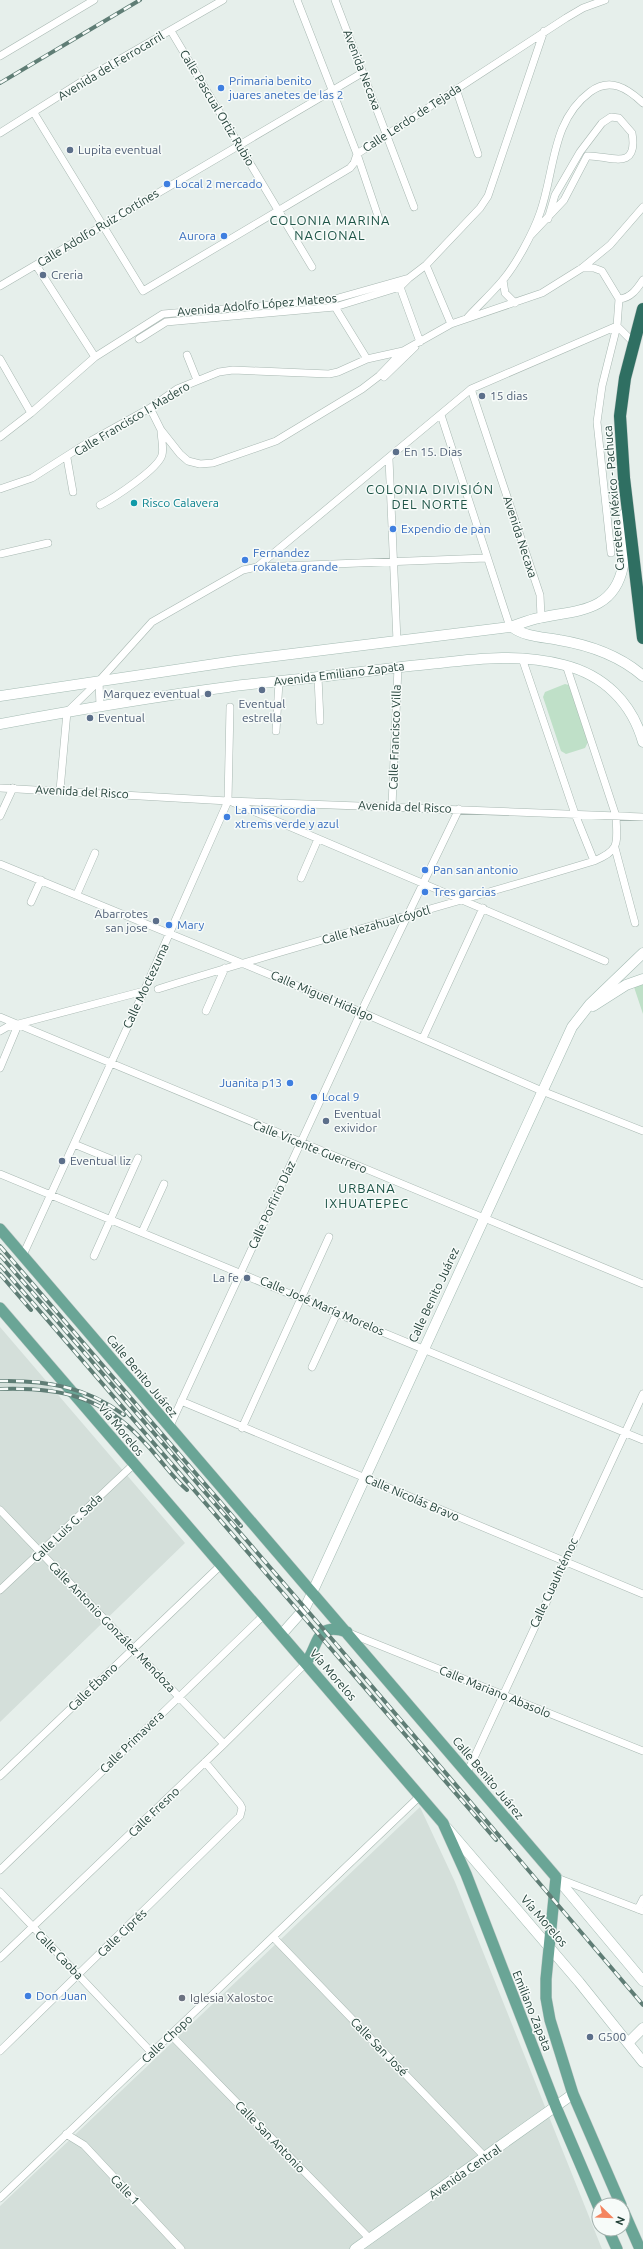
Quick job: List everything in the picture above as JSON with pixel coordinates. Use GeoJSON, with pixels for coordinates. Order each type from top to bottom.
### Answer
{"type":"FeatureCollection","features":[{"type":"Feature","properties":{"kind":"highway","name":"Carretera México - Pachuca"},"geometry":{"type":"LineString","coordinates":[[643,310],[633,342],[625,378],[620,416],[624,478],[643,638]]}},
{"type":"Feature","properties":{"kind":"main road","name":"Avenida Emiliano Zapata"},"geometry":{"type":"LineString","coordinates":[[0,696],[99,681],[511,627],[520,622],[541,617],[584,611],[605,600],[614,588],[620,576],[623,558],[624,478]]}},
{"type":"Feature","properties":{"kind":"main road"},"geometry":{"type":"LineString","coordinates":[[511,627],[527,634],[577,644],[610,655],[643,676]]}},
{"type":"Feature","properties":{"kind":"main road","name":"Avenida Emiliano Zapata"},"geometry":{"type":"LineString","coordinates":[[0,724],[100,706],[230,686],[279,682],[398,667],[496,657],[522,658],[566,665],[604,683],[619,696],[631,711],[639,727],[643,742]]}},
{"type":"Feature","properties":{"kind":"main road","name":"Calle Benito Juárez"},"geometry":{"type":"LineString","coordinates":[[281,1634],[304,1608],[312,1593],[423,1348],[572,1027],[585,1011],[643,953]]}},
{"type":"Feature","properties":{"kind":"main road","name":"Calle Benito Juárez"},"geometry":{"type":"LineString","coordinates":[[585,1011],[626,985],[643,979]]}},
{"type":"Feature","properties":{"kind":"main road","name":"Calle Benito Juárez"},"geometry":{"type":"LineString","coordinates":[[0,1229],[169,1428],[347,1632],[643,1981]]}},
{"type":"Feature","properties":{"kind":"main road","name":"Vía Morelos"},"geometry":{"type":"LineString","coordinates":[[0,1308],[133,1465],[281,1634],[548,1946],[643,2062]]}},
{"type":"Feature","properties":{"kind":"main road"},"geometry":{"type":"LineString","coordinates":[[306,1663],[315,1641],[322,1633],[332,1629],[347,1632]]}},
{"type":"Feature","properties":{"kind":"main road","name":"Emiliano Zapata"},"geometry":{"type":"LineString","coordinates":[[443,1823],[466,1874],[556,2107],[594,2197]]}},
{"type":"Feature","properties":{"kind":"main road","name":"Emiliano Zapata"},"geometry":{"type":"LineString","coordinates":[[556,1877],[548,1946],[546,1998],[550,2020],[574,2094],[618,2197]]}},
{"type":"Feature","properties":{"kind":"main road"},"geometry":{"type":"LineString","coordinates":[[628,2042],[643,2028]]}},
{"type":"Feature","properties":{"kind":"main road","name":"Avenida Central"},"geometry":{"type":"LineString","coordinates":[[355,2249],[574,2094]]}},
{"type":"Feature","properties":{"kind":"main road"},"geometry":{"type":"LineString","coordinates":[[631,2228],[640,2249]]}},
{"type":"Feature","properties":{"kind":"main road"},"geometry":{"type":"LineString","coordinates":[[612,2237],[617,2249]]}},
{"type":"Feature","properties":{"kind":"street"},"geometry":{"type":"LineString","coordinates":[[0,56],[94,0]]}},
{"type":"Feature","properties":{"kind":"street","name":"Avenida del Ferrocarril"},"geometry":{"type":"LineString","coordinates":[[0,133],[89,77],[223,0]]}},
{"type":"Feature","properties":{"kind":"street"},"geometry":{"type":"LineString","coordinates":[[297,0],[357,154],[380,222]]}},
{"type":"Feature","properties":{"kind":"street","name":"Avenida Necaxa"},"geometry":{"type":"LineString","coordinates":[[335,0],[414,207]]}},
{"type":"Feature","properties":{"kind":"street","name":"Calle Lerdo de Tejada"},"geometry":{"type":"LineString","coordinates":[[102,224],[143,291],[350,168],[354,163],[357,154],[544,31],[583,8],[605,0]]}},
{"type":"Feature","properties":{"kind":"street","name":"Calle Pascual Ortiz Rubio"},"geometry":{"type":"LineString","coordinates":[[170,31],[240,144],[312,267]]}},
{"type":"Feature","properties":{"kind":"street","name":"Avenida Adolfo López Mateos"},"geometry":{"type":"LineString","coordinates":[[0,437],[31,413],[94,357],[163,314],[251,305],[331,300],[409,278],[426,265],[480,208],[488,196],[494,184],[544,31]]}},
{"type":"Feature","properties":{"kind":"street","name":"Calle Adolfo Ruiz Cortínes"},"geometry":{"type":"LineString","coordinates":[[0,286],[331,89],[362,73]]}},
{"type":"Feature","properties":{"kind":"street"},"geometry":{"type":"LineString","coordinates":[[467,318],[503,280],[528,238],[540,212],[554,153],[563,125],[582,98],[597,87],[615,84],[631,92],[643,103]]}},
{"type":"Feature","properties":{"kind":"street"},"geometry":{"type":"LineString","coordinates":[[456,89],[478,154]]}},
{"type":"Feature","properties":{"kind":"street"},"geometry":{"type":"LineString","coordinates":[[34,113],[102,224]]}},
{"type":"Feature","properties":{"kind":"street"},"geometry":{"type":"LineString","coordinates":[[528,238],[548,219],[564,200],[587,156],[615,161],[627,156],[632,150],[632,133],[619,118],[611,117],[602,123],[580,152],[555,195],[548,219]]}},
{"type":"Feature","properties":{"kind":"street","name":"Calle Francisco I. Madero"},"geometry":{"type":"LineString","coordinates":[[0,488],[32,478],[67,458],[87,443],[150,408],[177,389],[219,372],[233,370],[329,374],[338,372],[367,359],[403,351],[451,324],[542,293],[582,268],[610,245],[643,207]]}},
{"type":"Feature","properties":{"kind":"street"},"geometry":{"type":"LineString","coordinates":[[36,265],[94,357]]}},
{"type":"Feature","properties":{"kind":"street"},"geometry":{"type":"LineString","coordinates":[[426,265],[451,324]]}},
{"type":"Feature","properties":{"kind":"street"},"geometry":{"type":"LineString","coordinates":[[582,268],[594,268],[602,271],[619,299],[617,326],[602,386],[597,422],[611,553]]}},
{"type":"Feature","properties":{"kind":"street"},"geometry":{"type":"LineString","coordinates":[[139,339],[166,322],[335,307],[400,287],[409,278]]}},
{"type":"Feature","properties":{"kind":"street"},"geometry":{"type":"LineString","coordinates":[[503,280],[505,293],[515,303]]}},
{"type":"Feature","properties":{"kind":"street"},"geometry":{"type":"LineString","coordinates":[[619,299],[628,297],[637,289],[643,280]]}},
{"type":"Feature","properties":{"kind":"street"},"geometry":{"type":"LineString","coordinates":[[328,413],[382,378],[420,342],[400,287]]}},
{"type":"Feature","properties":{"kind":"street"},"geometry":{"type":"LineString","coordinates":[[335,307],[367,359]]}},
{"type":"Feature","properties":{"kind":"street"},"geometry":{"type":"LineString","coordinates":[[617,326],[633,342]]}},
{"type":"Feature","properties":{"kind":"street"},"geometry":{"type":"LineString","coordinates":[[257,567],[471,389],[617,326]]}},
{"type":"Feature","properties":{"kind":"street"},"geometry":{"type":"LineString","coordinates":[[150,408],[161,430],[180,454],[188,461],[200,464],[233,457],[276,441],[362,388],[379,376],[403,351]]}},
{"type":"Feature","properties":{"kind":"street"},"geometry":{"type":"LineString","coordinates":[[187,355],[197,380]]}},
{"type":"Feature","properties":{"kind":"street"},"geometry":{"type":"LineString","coordinates":[[0,360],[31,413]]}},
{"type":"Feature","properties":{"kind":"street","name":"Avenida Necaxa"},"geometry":{"type":"LineString","coordinates":[[471,389],[540,595],[541,617]]}},
{"type":"Feature","properties":{"kind":"street"},"geometry":{"type":"LineString","coordinates":[[441,415],[486,558],[511,627]]}},
{"type":"Feature","properties":{"kind":"street"},"geometry":{"type":"LineString","coordinates":[[100,505],[111,499],[159,461],[163,450],[161,430]]}},
{"type":"Feature","properties":{"kind":"street"},"geometry":{"type":"LineString","coordinates":[[67,458],[73,492]]}},
{"type":"Feature","properties":{"kind":"street"},"geometry":{"type":"LineString","coordinates":[[388,459],[397,642]]}},
{"type":"Feature","properties":{"kind":"street"},"geometry":{"type":"LineString","coordinates":[[0,554],[48,542]]}},
{"type":"Feature","properties":{"kind":"street"},"geometry":{"type":"LineString","coordinates":[[60,790],[66,712],[99,681],[152,622],[243,570],[257,567],[486,558]]}},
{"type":"Feature","properties":{"kind":"street"},"geometry":{"type":"LineString","coordinates":[[522,658],[575,814],[594,861]]}},
{"type":"Feature","properties":{"kind":"street"},"geometry":{"type":"LineString","coordinates":[[566,665],[616,816],[617,842],[615,848],[635,923]]}},
{"type":"Feature","properties":{"kind":"street","name":"Calle Francisco Villa"},"geometry":{"type":"LineString","coordinates":[[392,806],[398,667]]}},
{"type":"Feature","properties":{"kind":"street"},"geometry":{"type":"LineString","coordinates":[[318,677],[320,721]]}},
{"type":"Feature","properties":{"kind":"street"},"geometry":{"type":"LineString","coordinates":[[99,681],[98,693],[100,706]]}},
{"type":"Feature","properties":{"kind":"street"},"geometry":{"type":"LineString","coordinates":[[276,731],[279,682]]}},
{"type":"Feature","properties":{"kind":"street","name":"Calle Moctezuma"},"geometry":{"type":"LineString","coordinates":[[23,1255],[170,934],[228,800],[230,707]]}},
{"type":"Feature","properties":{"kind":"street","name":"Avenida del Risco"},"geometry":{"type":"LineString","coordinates":[[0,788],[228,800],[643,817]]}},
{"type":"Feature","properties":{"kind":"street"},"geometry":{"type":"LineString","coordinates":[[0,816],[13,788]]}},
{"type":"Feature","properties":{"kind":"street"},"geometry":{"type":"LineString","coordinates":[[228,800],[318,840],[465,900],[605,961]]}},
{"type":"Feature","properties":{"kind":"street","name":"Calle Porfirio Díaz"},"geometry":{"type":"LineString","coordinates":[[169,1428],[361,1012],[458,809]]}},
{"type":"Feature","properties":{"kind":"street"},"geometry":{"type":"LineString","coordinates":[[301,878],[318,840]]}},
{"type":"Feature","properties":{"kind":"street","name":"Calle Nezahualcóyotl"},"geometry":{"type":"LineString","coordinates":[[158,989],[225,968],[244,964],[465,900],[594,861],[608,855],[615,848]]}},
{"type":"Feature","properties":{"kind":"street"},"geometry":{"type":"LineString","coordinates":[[77,894],[95,853]]}},
{"type":"Feature","properties":{"kind":"street","name":"Calle Miguel Hidalgo"},"geometry":{"type":"LineString","coordinates":[[0,864],[77,894],[643,1131]]}},
{"type":"Feature","properties":{"kind":"street"},"geometry":{"type":"LineString","coordinates":[[31,902],[41,880]]}},
{"type":"Feature","properties":{"kind":"street"},"geometry":{"type":"LineString","coordinates":[[423,1038],[482,908]]}},
{"type":"Feature","properties":{"kind":"street"},"geometry":{"type":"LineString","coordinates":[[206,1011],[225,968]]}},
{"type":"Feature","properties":{"kind":"street"},"geometry":{"type":"LineString","coordinates":[[0,1031],[7,1027],[144,991]]}},
{"type":"Feature","properties":{"kind":"street","name":"Calle Vicente Guerrero"},"geometry":{"type":"LineString","coordinates":[[0,1018],[301,1144],[643,1284]]}},
{"type":"Feature","properties":{"kind":"street"},"geometry":{"type":"LineString","coordinates":[[0,1068],[18,1025]]}},
{"type":"Feature","properties":{"kind":"street"},"geometry":{"type":"LineString","coordinates":[[74,1144],[113,1160]]}},
{"type":"Feature","properties":{"kind":"street"},"geometry":{"type":"LineString","coordinates":[[94,1256],[138,1158]]}},
{"type":"Feature","properties":{"kind":"street","name":"Calle José María Morelos"},"geometry":{"type":"LineString","coordinates":[[0,1174],[52,1194],[643,1440]]}},
{"type":"Feature","properties":{"kind":"street"},"geometry":{"type":"LineString","coordinates":[[142,1232],[164,1184]]}},
{"type":"Feature","properties":{"kind":"street"},"geometry":{"type":"LineString","coordinates":[[242,1428],[300,1298],[329,1238]]}},
{"type":"Feature","properties":{"kind":"street"},"geometry":{"type":"LineString","coordinates":[[312,1367],[337,1313]]}},
{"type":"Feature","properties":{"kind":"street","name":"Calle Cuauhtémoc"},"geometry":{"type":"LineString","coordinates":[[467,1773],[564,1561],[643,1394]]}},
{"type":"Feature","properties":{"kind":"street","name":"Calle Nicolás Bravo"},"geometry":{"type":"LineString","coordinates":[[181,1401],[242,1428],[643,1594]]}},
{"type":"Feature","properties":{"kind":"street","name":"Calle Luis G. Sada"},"geometry":{"type":"LineString","coordinates":[[0,1590],[133,1465]]}},
{"type":"Feature","properties":{"kind":"street","name":"Calle Antonio González Mendoza"},"geometry":{"type":"LineString","coordinates":[[0,1510],[132,1650],[224,1744]]}},
{"type":"Feature","properties":{"kind":"street","name":"Calle Ébano"},"geometry":{"type":"LineString","coordinates":[[0,1776],[221,1565]]}},
{"type":"Feature","properties":{"kind":"street","name":"Calle Primavera"},"geometry":{"type":"LineString","coordinates":[[0,1870],[264,1615]]}},
{"type":"Feature","properties":{"kind":"street","name":"Calle Mariano Abasolo"},"geometry":{"type":"LineString","coordinates":[[347,1632],[643,1751]]}},
{"type":"Feature","properties":{"kind":"street","name":"Calle Fresno"},"geometry":{"type":"LineString","coordinates":[[0,1958],[224,1744],[306,1663]]}},
{"type":"Feature","properties":{"kind":"street","name":"Calle Ciprés"},"geometry":{"type":"LineString","coordinates":[[0,2051],[238,1820],[242,1812],[240,1804],[205,1762]]}},
{"type":"Feature","properties":{"kind":"street","name":"Calle Chopo"},"geometry":{"type":"LineString","coordinates":[[0,2198],[420,1796]]}},
{"type":"Feature","properties":{"kind":"street"},"geometry":{"type":"LineString","coordinates":[[556,1877],[641,1910],[643,1899]]}},
{"type":"Feature","properties":{"kind":"street","name":"Calle Caoba"},"geometry":{"type":"LineString","coordinates":[[0,1892],[152,2053]]}},
{"type":"Feature","properties":{"kind":"street","name":"Calle San José"},"geometry":{"type":"LineString","coordinates":[[273,1937],[485,2157]]}},
{"type":"Feature","properties":{"kind":"street","name":"Calle San Antonio"},"geometry":{"type":"LineString","coordinates":[[171,2035],[370,2238]]}},
{"type":"Feature","properties":{"kind":"street","name":"Calle 1"},"geometry":{"type":"LineString","coordinates":[[66,2134],[84,2145],[181,2249]]}},
{"type":"Feature","properties":{"kind":"shaded area"},"geometry":{"type":"Polygon","coordinates":[[[0,1327],[185,1543],[0,1722],[0,1327]]]}},
{"type":"Feature","properties":{"kind":"shaded area"},"geometry":{"type":"Polygon","coordinates":[[[420,1807],[455,1882],[591,2222],[591,2237],[597,2237],[602,2249],[0,2249],[0,2206],[420,1807]]]}},
{"type":"Feature","properties":{"kind":"green space"},"geometry":{"type":"Polygon","coordinates":[[[565,684],[569,685],[588,742],[585,748],[566,754],[561,751],[543,697],[545,692],[565,684]]]}},
{"type":"Feature","properties":{"kind":"green space"},"geometry":{"type":"Polygon","coordinates":[[[643,981],[643,1014],[634,987],[643,981]]]}},
{"type":"Feature","properties":{"kind":"railway"},"geometry":{"type":"LineString","coordinates":[[0,83],[140,0]]}},
{"type":"Feature","properties":{"kind":"railway"},"geometry":{"type":"LineString","coordinates":[[0,1246],[241,1526]]}},
{"type":"Feature","properties":{"kind":"railway"},"geometry":{"type":"LineString","coordinates":[[0,1255],[325,1631],[643,2005]]}},
{"type":"Feature","properties":{"kind":"railway"},"geometry":{"type":"LineString","coordinates":[[0,1265],[496,1840]]}},
{"type":"Feature","properties":{"kind":"railway"},"geometry":{"type":"LineString","coordinates":[[0,1274],[31,1310]]}},
{"type":"Feature","properties":{"kind":"railway"},"geometry":{"type":"LineString","coordinates":[[0,1381],[34,1382],[65,1387],[81,1392],[110,1405],[124,1415]]}},
{"type":"Feature","properties":{"kind":"railway"},"geometry":{"type":"LineString","coordinates":[[0,1389],[42,1390],[61,1393],[96,1404],[128,1426],[187,1490]]}},
{"type":"Feature","properties":{"kind":"place","name":"Primaria benito juares anetes de las 2"},"geometry":{"type":"Point","coordinates":[221,88]}},
{"type":"Feature","properties":{"kind":"place","name":"Lupita eventual"},"geometry":{"type":"Point","coordinates":[70,150]}},
{"type":"Feature","properties":{"kind":"place","name":"Local 2 mercado"},"geometry":{"type":"Point","coordinates":[167,184]}},
{"type":"Feature","properties":{"kind":"place","name":"Aurora"},"geometry":{"type":"Point","coordinates":[224,236]}},
{"type":"Feature","properties":{"kind":"place","name":"Creria"},"geometry":{"type":"Point","coordinates":[43,275]}},
{"type":"Feature","properties":{"kind":"place","name":"15 dias"},"geometry":{"type":"Point","coordinates":[482,396]}},
{"type":"Feature","properties":{"kind":"place","name":"En 15. Dias"},"geometry":{"type":"Point","coordinates":[396,452]}},
{"type":"Feature","properties":{"kind":"place","name":"Risco Calavera"},"geometry":{"type":"Point","coordinates":[134,503]}},
{"type":"Feature","properties":{"kind":"place","name":"Expendio de pan"},"geometry":{"type":"Point","coordinates":[393,529]}},
{"type":"Feature","properties":{"kind":"place","name":"Fernandez rokaleta grande"},"geometry":{"type":"Point","coordinates":[245,560]}},
{"type":"Feature","properties":{"kind":"place","name":"Eventual estrella"},"geometry":{"type":"Point","coordinates":[262,690]}},
{"type":"Feature","properties":{"kind":"place","name":"Marquez eventual"},"geometry":{"type":"Point","coordinates":[208,694]}},
{"type":"Feature","properties":{"kind":"place","name":"Eventual"},"geometry":{"type":"Point","coordinates":[90,718]}},
{"type":"Feature","properties":{"kind":"place","name":"La misericordia xtrems verde y azul"},"geometry":{"type":"Point","coordinates":[227,817]}},
{"type":"Feature","properties":{"kind":"place","name":"Pan san antonio"},"geometry":{"type":"Point","coordinates":[425,870]}},
{"type":"Feature","properties":{"kind":"place","name":"Tres garcias"},"geometry":{"type":"Point","coordinates":[425,892]}},
{"type":"Feature","properties":{"kind":"place","name":"Abarrotes san jose"},"geometry":{"type":"Point","coordinates":[156,921]}},
{"type":"Feature","properties":{"kind":"place","name":"Mary"},"geometry":{"type":"Point","coordinates":[169,925]}},
{"type":"Feature","properties":{"kind":"place","name":"Juanita p13"},"geometry":{"type":"Point","coordinates":[290,1083]}},
{"type":"Feature","properties":{"kind":"place","name":"Local 9"},"geometry":{"type":"Point","coordinates":[314,1097]}},
{"type":"Feature","properties":{"kind":"place","name":"Eventual exividor"},"geometry":{"type":"Point","coordinates":[326,1121]}},
{"type":"Feature","properties":{"kind":"place","name":"Eventual liz"},"geometry":{"type":"Point","coordinates":[62,1161]}},
{"type":"Feature","properties":{"kind":"place","name":"La fe"},"geometry":{"type":"Point","coordinates":[247,1278]}},
{"type":"Feature","properties":{"kind":"place","name":"Don Juan"},"geometry":{"type":"Point","coordinates":[28,1996]}},
{"type":"Feature","properties":{"kind":"place","name":"Iglesia Xalostoc"},"geometry":{"type":"Point","coordinates":[182,1998]}},
{"type":"Feature","properties":{"kind":"place","name":"G500"},"geometry":{"type":"Point","coordinates":[590,2037]}},
{"type":"Feature","properties":{"kind":"district","name":"COLONIA MARINA NACIONAL"},"geometry":{"type":"Point","coordinates":[330,228]}},
{"type":"Feature","properties":{"kind":"district","name":"COLONIA DIVISIÓN DEL NORTE"},"geometry":{"type":"Point","coordinates":[430,496]}},
{"type":"Feature","properties":{"kind":"district","name":"URBANA IXHUATEPEC"},"geometry":{"type":"Point","coordinates":[367,1196]}}]}
